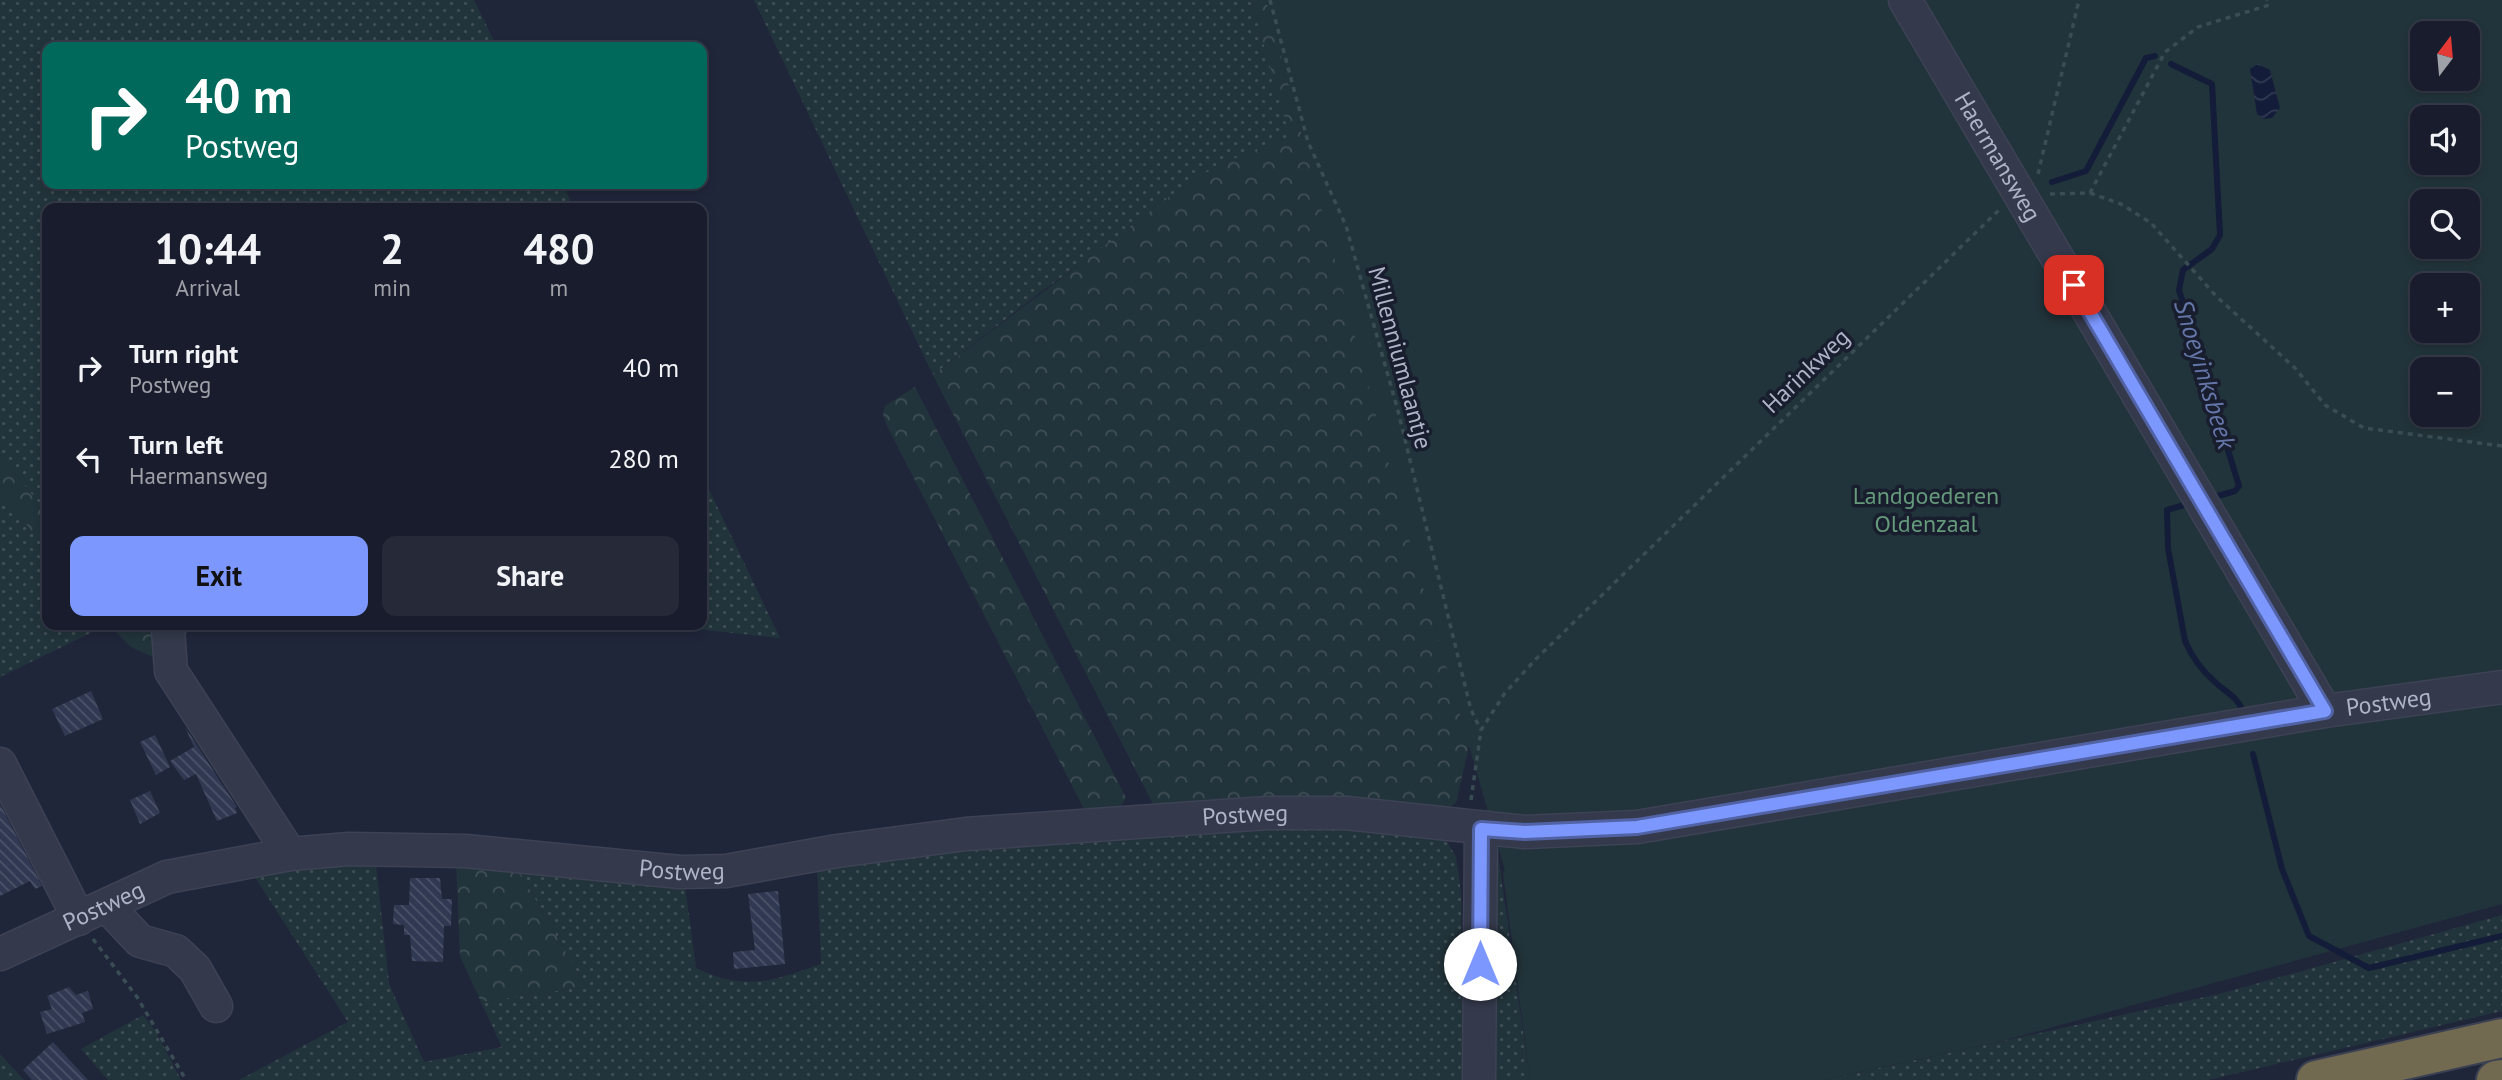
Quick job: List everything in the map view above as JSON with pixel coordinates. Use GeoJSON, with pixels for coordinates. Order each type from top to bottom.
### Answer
{"type":"FeatureCollection","features":[{"type":"Feature","properties":{"kind":"highway"},"geometry":{"type":"LineString","coordinates":[[2316,1080],[2502,1038]]}},
{"type":"Feature","properties":{"kind":"highway"},"geometry":{"type":"LineString","coordinates":[[2496,1080],[2502,1079]]}},
{"type":"Feature","properties":{"kind":"street","name":"Haermansweg"},"geometry":{"type":"LineString","coordinates":[[1905,0],[2023,188],[2325,711]]}},
{"type":"Feature","properties":{"kind":"street"},"geometry":{"type":"LineString","coordinates":[[171,630],[170,671],[290,853]]}},
{"type":"Feature","properties":{"kind":"street","name":"Postweg"},"geometry":{"type":"LineString","coordinates":[[0,954],[167,877],[290,853],[349,849],[465,851],[680,872],[726,871],[837,851],[966,834],[1147,819],[1346,813],[1407,817],[1475,828],[1525,832],[1637,827],[2325,711],[2502,687]]}},
{"type":"Feature","properties":{"kind":"street"},"geometry":{"type":"LineString","coordinates":[[0,764],[93,912],[140,941],[176,951],[195,969],[216,1006]]}},
{"type":"Feature","properties":{"kind":"street"},"geometry":{"type":"LineString","coordinates":[[1475,828],[1479,1080]]}},
{"type":"Feature","properties":{"kind":"path","name":"Millenniumlaantje"},"geometry":{"type":"LineString","coordinates":[[1270,0],[1308,142],[1346,226],[1398,411],[1471,710],[1481,730]]}},
{"type":"Feature","properties":{"kind":"path","name":"Harinkweg"},"geometry":{"type":"LineString","coordinates":[[1481,730],[1505,693],[1536,659],[2023,188],[2036,181],[2079,0]]}},
{"type":"Feature","properties":{"kind":"path"},"geometry":{"type":"LineString","coordinates":[[2090,193],[2165,52],[2198,27],[2269,5],[2267,0]]}},
{"type":"Feature","properties":{"kind":"path"},"geometry":{"type":"LineString","coordinates":[[2023,188],[2048,194],[2090,193],[2121,204],[2151,223],[2261,340],[2295,368],[2325,405],[2364,428],[2502,446]]}},
{"type":"Feature","properties":{"kind":"path"},"geometry":{"type":"LineString","coordinates":[[1475,828],[1481,730]]}},
{"type":"Feature","properties":{"kind":"path"},"geometry":{"type":"LineString","coordinates":[[93,912],[137,998],[186,1080]]}},
{"type":"Feature","properties":{"kind":"green space"},"geometry":{"type":"Polygon","coordinates":[[[0,0],[474,0],[495,42],[42,42],[42,189],[564,189],[572,203],[42,203],[42,507],[0,455],[0,0]]]}},
{"type":"Feature","properties":{"kind":"green space"},"geometry":{"type":"Polygon","coordinates":[[[754,0],[1251,0],[1291,137],[1223,163],[1045,289],[933,375],[754,0]]]}},
{"type":"Feature","properties":{"kind":"green space"},"geometry":{"type":"Polygon","coordinates":[[[1251,0],[1895,0],[1436,540],[1469,746],[1456,803],[1450,807],[1345,797],[1153,804],[933,375],[1185,185],[1223,163],[1290,137],[1251,0]]]}},
{"type":"Feature","properties":{"kind":"green space","name":"Landgoederen Oldenzaal"},"geometry":{"type":"Polygon","coordinates":[[[1266,0],[2502,0],[2502,904],[2002,1041],[1823,1080],[1530,1080],[1503,873],[1505,870],[1407,532],[1266,0]]]}},
{"type":"Feature","properties":{"kind":"green space"},"geometry":{"type":"Polygon","coordinates":[[[915,387],[1126,798],[1120,807],[1084,809],[887,426],[883,414],[885,406],[915,387]]]}},
{"type":"Feature","properties":{"kind":"green space"},"geometry":{"type":"Polygon","coordinates":[[[0,455],[42,507],[42,544],[0,492],[0,455]]]}},
{"type":"Feature","properties":{"kind":"green space"},"geometry":{"type":"Polygon","coordinates":[[[707,485],[780,638],[705,630],[707,485]]]}},
{"type":"Feature","properties":{"kind":"green space"},"geometry":{"type":"Polygon","coordinates":[[[0,492],[42,544],[42,630],[97,630],[0,677],[0,492]]]}},
{"type":"Feature","properties":{"kind":"green space"},"geometry":{"type":"Polygon","coordinates":[[[114,630],[162,630],[160,660],[131,647],[114,630]]]}},
{"type":"Feature","properties":{"kind":"green space"},"geometry":{"type":"Polygon","coordinates":[[[1287,826],[1432,836],[1447,842],[1456,857],[1461,893],[1463,1080],[239,1080],[348,1022],[249,868],[375,856],[389,984],[424,1062],[502,1047],[481,1002],[582,987],[583,982],[516,866],[684,879],[696,968],[730,980],[745,982],[773,979],[821,964],[817,865],[873,854],[1287,826]]]}},
{"type":"Feature","properties":{"kind":"green space"},"geometry":{"type":"Polygon","coordinates":[[[1498,856],[1530,1080],[1488,1080],[1493,862],[1498,856]]]}},
{"type":"Feature","properties":{"kind":"green space"},"geometry":{"type":"Polygon","coordinates":[[[456,860],[516,866],[583,982],[582,987],[481,1002],[460,956],[456,860]]]}},
{"type":"Feature","properties":{"kind":"green space"},"geometry":{"type":"Polygon","coordinates":[[[2502,915],[2502,1011],[2208,1080],[1824,1080],[2223,993],[2502,915]]]}},
{"type":"Feature","properties":{"kind":"green space"},"geometry":{"type":"Polygon","coordinates":[[[143,1015],[157,1034],[181,1080],[108,1080],[81,1049],[143,1015]]]}},
{"type":"Feature","properties":{"kind":"green space"},"geometry":{"type":"Polygon","coordinates":[[[0,1054],[24,1080],[0,1080],[0,1054]]]}},
{"type":"Feature","properties":{"kind":"water"},"geometry":{"type":"Polygon","coordinates":[[[2258,64],[2270,70],[2280,108],[2272,118],[2263,119],[2257,114],[2250,69],[2258,64]]]}},
{"type":"Feature","properties":{"kind":"building"},"geometry":{"type":"Polygon","coordinates":[[[91,691],[103,719],[65,736],[52,709],[91,691]]]}},
{"type":"Feature","properties":{"kind":"building"},"geometry":{"type":"Polygon","coordinates":[[[185,727],[237,807],[237,813],[217,821],[196,774],[184,780],[170,761],[194,747],[185,727]]]}},
{"type":"Feature","properties":{"kind":"building"},"geometry":{"type":"Polygon","coordinates":[[[155,735],[170,767],[156,775],[140,742],[155,735]]]}},
{"type":"Feature","properties":{"kind":"building"},"geometry":{"type":"Polygon","coordinates":[[[150,791],[160,813],[140,824],[130,800],[150,791]]]}},
{"type":"Feature","properties":{"kind":"building"},"geometry":{"type":"Polygon","coordinates":[[[0,804],[42,886],[35,889],[30,881],[0,896],[0,804]]]}},
{"type":"Feature","properties":{"kind":"building"},"geometry":{"type":"Polygon","coordinates":[[[410,878],[440,878],[442,899],[452,899],[451,926],[444,926],[443,962],[412,961],[410,935],[404,935],[404,925],[393,924],[394,905],[409,905],[410,878]]]}},
{"type":"Feature","properties":{"kind":"building"},"geometry":{"type":"Polygon","coordinates":[[[778,891],[785,964],[734,969],[733,952],[755,950],[748,894],[778,891]]]}},
{"type":"Feature","properties":{"kind":"building"},"geometry":{"type":"Polygon","coordinates":[[[69,987],[76,995],[88,991],[93,1009],[82,1013],[85,1022],[47,1034],[40,1012],[52,1009],[47,996],[69,987]]]}},
{"type":"Feature","properties":{"kind":"building"},"geometry":{"type":"Polygon","coordinates":[[[53,1042],[88,1080],[32,1080],[23,1070],[53,1042]]]}},
{"type":"Feature","properties":{"kind":"waterway","name":"Snoeyinksbeek"},"geometry":{"type":"LineString","coordinates":[[2052,182],[2086,171],[2146,58],[2155,56]]}},
{"type":"Feature","properties":{"kind":"waterway","name":"Snoeyinksbeek"},"geometry":{"type":"LineString","coordinates":[[2171,64],[2212,84],[2220,235],[2212,249],[2183,270],[2179,290],[2239,486],[2235,491],[2211,498]]}},
{"type":"Feature","properties":{"kind":"waterway","name":"Snoeyinksbeek"},"geometry":{"type":"LineString","coordinates":[[2191,503],[2167,510],[2168,548],[2185,641],[2210,678],[2234,698],[2242,710]]}},
{"type":"Feature","properties":{"kind":"waterway","name":"Snoeyinksbeek"},"geometry":{"type":"LineString","coordinates":[[2253,754],[2282,869],[2309,936],[2369,968],[2502,936]]}},
{"type":"Feature","properties":{"kind":"route"},"geometry":{"type":"LineString","coordinates":[[1480,964],[1481,829],[1525,832],[1637,827],[2325,711],[2074,285]]}}]}
